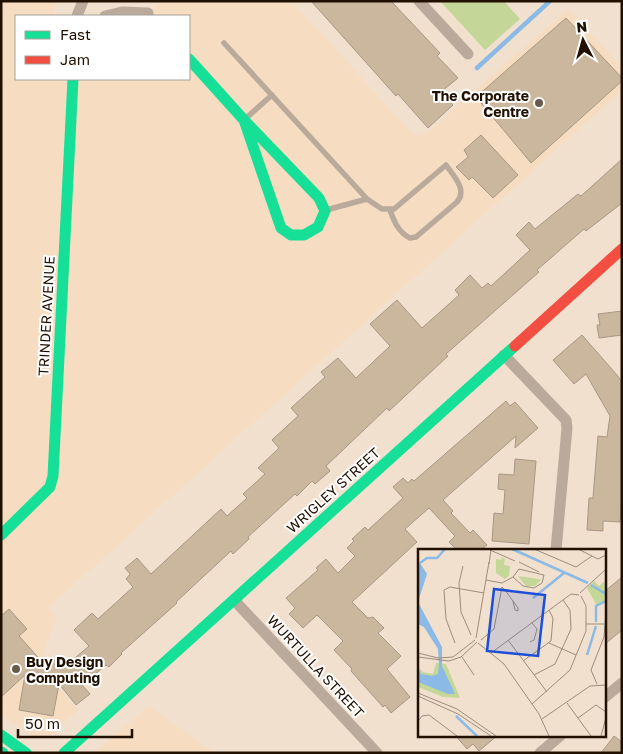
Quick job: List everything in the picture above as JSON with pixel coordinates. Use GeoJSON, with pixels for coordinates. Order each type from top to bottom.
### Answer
{"type":"FeatureCollection","features":[{"type":"Feature","properties":{"kind":"street"},"geometry":{"type":"LineString","coordinates":[[73,1],[77,15]]}},
{"type":"Feature","properties":{"kind":"street"},"geometry":{"type":"LineString","coordinates":[[77,15],[83,1]]}},
{"type":"Feature","properties":{"kind":"street"},"geometry":{"type":"LineString","coordinates":[[138,1],[149,15]]}},
{"type":"Feature","properties":{"kind":"street"},"geometry":{"type":"LineString","coordinates":[[419,1],[468,54]]}},
{"type":"Feature","properties":{"kind":"street"},"geometry":{"type":"LineString","coordinates":[[109,15],[122,12],[149,15]]}},
{"type":"Feature","properties":{"kind":"street"},"geometry":{"type":"LineString","coordinates":[[190,60],[319,198],[325,210],[318,227],[304,235],[292,235],[281,228],[244,120]]}},
{"type":"Feature","properties":{"kind":"street","name":"TRINDER AVENUE"},"geometry":{"type":"LineString","coordinates":[[1,535],[50,487],[53,476],[73,80]]}},
{"type":"Feature","properties":{"kind":"street","name":"WRIGLEY STREET"},"geometry":{"type":"LineString","coordinates":[[64,753],[622,249]]}},
{"type":"Feature","properties":{"kind":"street"},"geometry":{"type":"LineString","coordinates":[[504,355],[566,420],[567,428],[556,549]]}},
{"type":"Feature","properties":{"kind":"street","name":"WURTULLA STREET"},"geometry":{"type":"LineString","coordinates":[[234,600],[377,753]]}},
{"type":"Feature","properties":{"kind":"street"},"geometry":{"type":"LineString","coordinates":[[606,696],[622,683]]}},
{"type":"Feature","properties":{"kind":"street"},"geometry":{"type":"LineString","coordinates":[[1,735],[26,753]]}},
{"type":"Feature","properties":{"kind":"street"},"geometry":{"type":"LineString","coordinates":[[540,753],[560,736]]}},
{"type":"Feature","properties":{"kind":"lane"},"geometry":{"type":"LineString","coordinates":[[224,43],[367,199],[382,209],[394,209],[446,165],[462,191],[461,198],[416,237],[410,238],[405,236],[394,221],[390,210]]}},
{"type":"Feature","properties":{"kind":"lane"},"geometry":{"type":"LineString","coordinates":[[244,120],[272,95]]}},
{"type":"Feature","properties":{"kind":"lane"},"geometry":{"type":"LineString","coordinates":[[325,210],[367,199]]}},
{"type":"Feature","properties":{"kind":"shaded area"},"geometry":{"type":"Polygon","coordinates":[[[1,1],[55,1],[54,15],[15,15],[15,80],[190,80],[190,15],[146,15],[162,1],[292,1],[415,135],[422,135],[428,132],[568,9],[622,67],[622,90],[48,608],[58,620],[54,624],[38,665],[78,710],[50,736],[34,737],[1,714],[1,1]]]}},
{"type":"Feature","properties":{"kind":"shaded area"},"geometry":{"type":"Polygon","coordinates":[[[149,706],[215,753],[93,753],[149,706]]]}},
{"type":"Feature","properties":{"kind":"green space"},"geometry":{"type":"Polygon","coordinates":[[[440,1],[504,1],[520,19],[485,50],[440,1]]]}},
{"type":"Feature","properties":{"kind":"building"},"geometry":{"type":"Polygon","coordinates":[[[311,1],[391,1],[440,53],[437,56],[458,78],[441,92],[453,105],[428,128],[398,94],[396,96],[311,1]]]}},
{"type":"Feature","properties":{"kind":"building","name":"The Corporate Centre"},"geometry":{"type":"Polygon","coordinates":[[[566,18],[622,78],[622,81],[531,163],[476,97],[566,18]]]}},
{"type":"Feature","properties":{"kind":"building"},"geometry":{"type":"Polygon","coordinates":[[[481,135],[518,175],[493,198],[472,177],[469,180],[456,167],[468,157],[464,150],[481,135]]]}},
{"type":"Feature","properties":{"kind":"building"},"geometry":{"type":"Polygon","coordinates":[[[622,159],[622,203],[586,231],[584,229],[537,270],[539,272],[446,354],[448,356],[389,411],[387,408],[326,466],[330,471],[315,484],[312,481],[297,496],[295,494],[248,537],[249,539],[233,554],[231,551],[121,653],[109,667],[106,665],[82,685],[90,694],[76,705],[59,684],[53,716],[19,710],[25,675],[1,697],[1,616],[9,609],[27,629],[19,636],[44,664],[52,657],[62,669],[89,646],[74,630],[92,613],[98,619],[133,587],[126,579],[130,574],[125,568],[137,558],[151,574],[221,509],[227,516],[247,498],[243,494],[265,474],[258,468],[279,448],[272,440],[298,416],[291,408],[325,377],[321,372],[338,358],[356,378],[390,346],[370,324],[397,300],[422,328],[459,295],[455,290],[470,275],[482,288],[488,283],[491,286],[530,250],[516,235],[529,222],[535,229],[578,194],[581,196],[622,159]]]}},
{"type":"Feature","properties":{"kind":"building"},"geometry":{"type":"Polygon","coordinates":[[[622,311],[622,335],[599,338],[597,325],[600,325],[598,314],[622,311]]]}},
{"type":"Feature","properties":{"kind":"building"},"geometry":{"type":"Polygon","coordinates":[[[582,335],[622,382],[622,491],[620,522],[603,521],[603,531],[587,530],[589,498],[593,498],[598,436],[607,437],[610,416],[586,374],[574,384],[553,360],[582,335]]]}},
{"type":"Feature","properties":{"kind":"building"},"geometry":{"type":"Polygon","coordinates":[[[506,401],[510,406],[515,402],[538,428],[515,448],[516,436],[443,500],[453,511],[451,513],[470,533],[473,530],[487,545],[482,549],[456,549],[449,542],[455,536],[429,508],[405,529],[417,542],[352,602],[368,618],[373,617],[384,628],[378,633],[401,656],[387,669],[410,697],[391,713],[385,705],[383,707],[334,650],[343,641],[317,615],[303,628],[289,614],[295,608],[286,598],[318,570],[316,568],[326,559],[338,573],[355,556],[347,548],[354,541],[352,539],[365,527],[368,530],[403,498],[393,487],[403,478],[408,483],[412,479],[414,481],[506,401]]]}},
{"type":"Feature","properties":{"kind":"building"},"geometry":{"type":"Polygon","coordinates":[[[515,459],[536,461],[529,544],[492,541],[494,513],[503,514],[505,490],[498,489],[499,474],[514,475],[515,459]]]}},
{"type":"Feature","properties":{"kind":"building"},"geometry":{"type":"Polygon","coordinates":[[[622,577],[622,630],[606,643],[606,590],[622,577]]]}},
{"type":"Feature","properties":{"kind":"building"},"geometry":{"type":"Polygon","coordinates":[[[456,736],[497,736],[479,751],[473,744],[467,749],[456,736]]]}},
{"type":"Feature","properties":{"kind":"building"},"geometry":{"type":"Polygon","coordinates":[[[614,736],[622,742],[622,753],[601,753],[614,736]]]}},
{"type":"Feature","properties":{"kind":"waterway"},"geometry":{"type":"LineString","coordinates":[[477,68],[550,1]]}},
{"type":"Feature","properties":{"kind":"traffic: fast"},"geometry":{"type":"LineString","coordinates":[[190,60],[244,120]]}},
{"type":"Feature","properties":{"kind":"traffic: fast"},"geometry":{"type":"LineString","coordinates":[[1,535],[50,487],[53,476],[73,80]]}},
{"type":"Feature","properties":{"kind":"traffic: fast"},"geometry":{"type":"LineString","coordinates":[[244,120],[319,198],[325,211],[318,227],[304,235],[291,235],[281,228],[244,120]]}},
{"type":"Feature","properties":{"kind":"traffic: fast"},"geometry":{"type":"LineString","coordinates":[[64,753],[515,346]]}},
{"type":"Feature","properties":{"kind":"traffic: fast"},"geometry":{"type":"LineString","coordinates":[[1,735],[26,753]]}},
{"type":"Feature","properties":{"kind":"traffic: jam"},"geometry":{"type":"LineString","coordinates":[[515,346],[622,249]]}},
{"type":"Feature","properties":{"kind":"place","name":"The Corporate Centre"},"geometry":{"type":"Point","coordinates":[539,103]}},
{"type":"Feature","properties":{"kind":"place","name":"Buy Design Computing"},"geometry":{"type":"Point","coordinates":[16,669]}}]}
